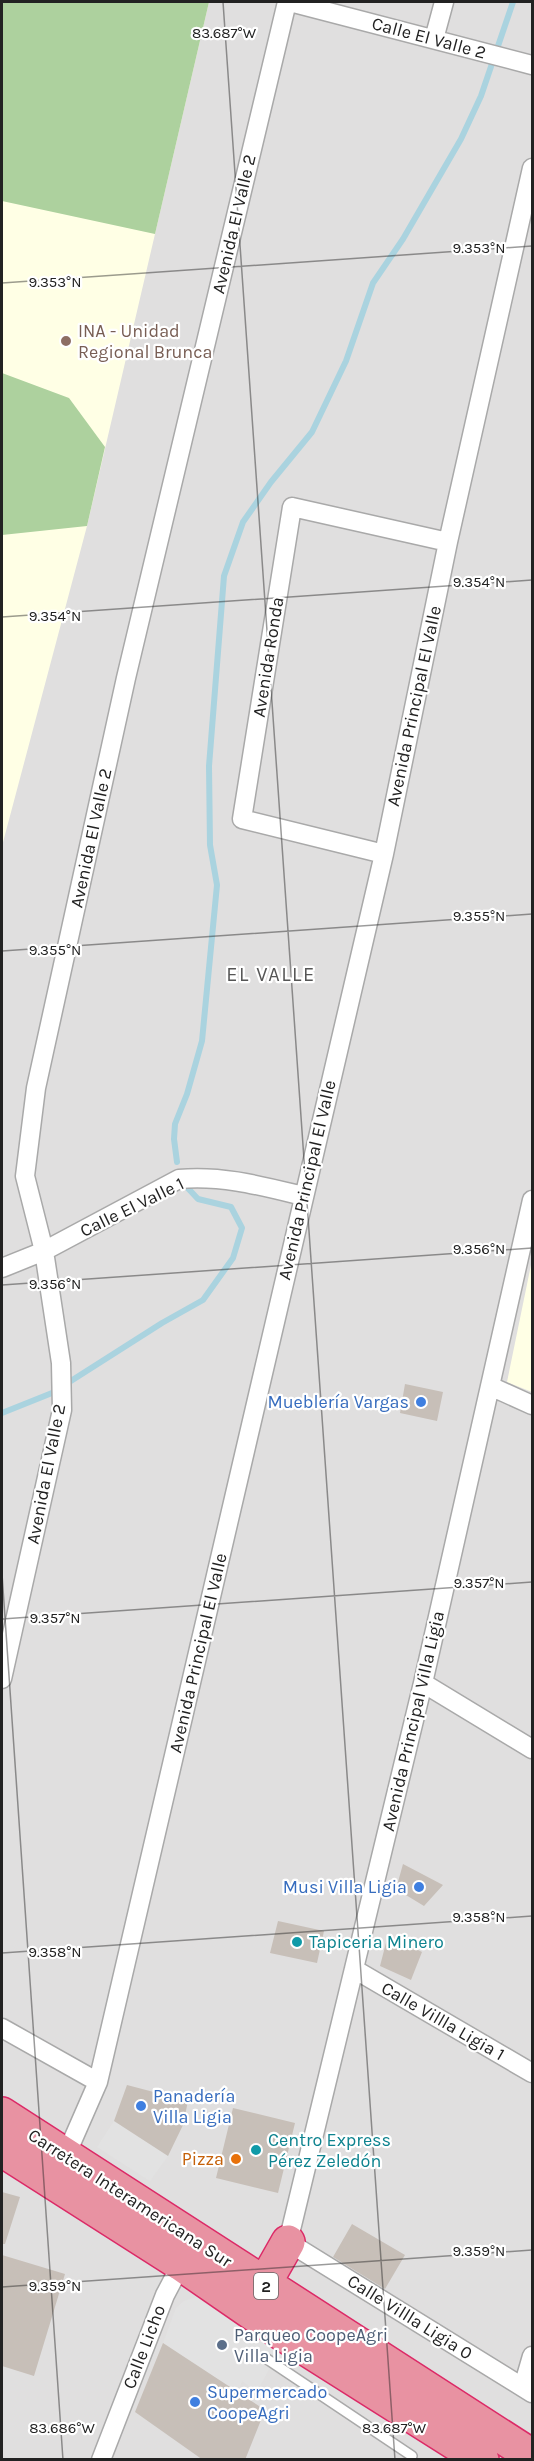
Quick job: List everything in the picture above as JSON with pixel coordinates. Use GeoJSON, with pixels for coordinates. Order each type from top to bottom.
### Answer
{"type":"FeatureCollection","features":[{"type":"Feature","properties":{"kind":"highway","name":"Carretera Interamericana Sur"},"geometry":{"type":"LineString","coordinates":[[2,2114],[59,2169],[188,2251],[482,2460]]}},
{"type":"Feature","properties":{"kind":"highway","name":"Carretera Interamericana Sur"},"geometry":{"type":"LineString","coordinates":[[2,2150],[59,2169]]}},
{"type":"Feature","properties":{"kind":"highway"},"geometry":{"type":"LineString","coordinates":[[256,2298],[288,2242]]}},
{"type":"Feature","properties":{"kind":"highway","name":"Carretera Interamericana Sur"},"geometry":{"type":"LineString","coordinates":[[256,2298],[532,2456]]}},
{"type":"Feature","properties":{"kind":"street","name":"Calle El Valle 2"},"geometry":{"type":"LineString","coordinates":[[288,2],[532,65]]}},
{"type":"Feature","properties":{"kind":"street","name":"Avenida El Valle 2"},"geometry":{"type":"LineString","coordinates":[[2,1679],[62,1402],[61,1373],[44,1251],[25,1176],[36,1088],[126,678],[288,2]]}},
{"type":"Feature","properties":{"kind":"street"},"geometry":{"type":"LineString","coordinates":[[434,39],[444,2]]}},
{"type":"Feature","properties":{"kind":"street","name":"Avenida Principal El Valle"},"geometry":{"type":"LineString","coordinates":[[59,2169],[98,2082],[384,854],[448,542],[532,168]]}},
{"type":"Feature","properties":{"kind":"street","name":"Avenida Ronda"},"geometry":{"type":"LineString","coordinates":[[384,854],[242,819],[292,507],[448,542]]}},
{"type":"Feature","properties":{"kind":"street","name":"Calle El Valle 1"},"geometry":{"type":"LineString","coordinates":[[2,1268],[44,1251],[180,1179],[198,1177],[243,1181],[303,1196]]}},
{"type":"Feature","properties":{"kind":"street","name":"Avenida Principal Villa Ligia"},"geometry":{"type":"LineString","coordinates":[[288,2242],[423,1683],[532,1200]]}},
{"type":"Feature","properties":{"kind":"street"},"geometry":{"type":"LineString","coordinates":[[490,1386],[532,1405]]}},
{"type":"Feature","properties":{"kind":"street"},"geometry":{"type":"LineString","coordinates":[[423,1683],[532,1749]]}},
{"type":"Feature","properties":{"kind":"street","name":"Calle Villla Ligia 1"},"geometry":{"type":"LineString","coordinates":[[354,1970],[532,2073]]}},
{"type":"Feature","properties":{"kind":"street"},"geometry":{"type":"LineString","coordinates":[[2,2028],[98,2082]]}},
{"type":"Feature","properties":{"kind":"street","name":"Calle Villla Ligia 0"},"geometry":{"type":"LineString","coordinates":[[288,2242],[528,2390]]}},
{"type":"Feature","properties":{"kind":"street","name":"Calle Licho"},"geometry":{"type":"LineString","coordinates":[[101,2460],[165,2295],[188,2251]]}},
{"type":"Feature","properties":{"kind":"street"},"geometry":{"type":"LineString","coordinates":[[528,2390],[532,2356]]}},
{"type":"Feature","properties":{"kind":"lane"},"geometry":{"type":"LineString","coordinates":[[264,2357],[412,2456]]}},
{"type":"Feature","properties":{"kind":"shaded area"},"geometry":{"type":"Polygon","coordinates":[[[2,2],[532,2],[532,2459],[2,2459],[2,2]]]}},
{"type":"Feature","properties":{"kind":"shaded area","name":"INA - Unidad Regional Brunca"},"geometry":{"type":"Polygon","coordinates":[[[2,2],[209,2],[87,526],[2,846],[2,2]]]}},
{"type":"Feature","properties":{"kind":"shaded area"},"geometry":{"type":"Polygon","coordinates":[[[532,1260],[532,1392],[507,1382],[532,1260]]]}},
{"type":"Feature","properties":{"kind":"shaded area"},"geometry":{"type":"Polygon","coordinates":[[[114,2121],[168,2156],[150,2181],[97,2147],[114,2121]]]}},
{"type":"Feature","properties":{"kind":"shaded area","name":"Parqueo CoopeAgri Villa Ligia"},"geometry":{"type":"Polygon","coordinates":[[[199,2296],[281,2347],[257,2392],[242,2381],[238,2393],[163,2343],[176,2308],[184,2301],[199,2296]]]}},
{"type":"Feature","properties":{"kind":"green space"},"geometry":{"type":"Polygon","coordinates":[[[2,2],[209,2],[155,234],[2,201],[2,2]]]}},
{"type":"Feature","properties":{"kind":"green space"},"geometry":{"type":"Polygon","coordinates":[[[2,373],[69,398],[105,447],[87,526],[2,535],[2,373]]]}},
{"type":"Feature","properties":{"kind":"building","name":"Mueblería Vargas"},"geometry":{"type":"Polygon","coordinates":[[[405,1384],[443,1392],[437,1421],[400,1413],[405,1384]]]}},
{"type":"Feature","properties":{"kind":"building","name":"Musi Villa Ligia"},"geometry":{"type":"Polygon","coordinates":[[[403,1864],[443,1885],[424,1906],[396,1889],[403,1864]]]}},
{"type":"Feature","properties":{"kind":"building","name":"Tapiceria Minero"},"geometry":{"type":"Polygon","coordinates":[[[278,1921],[324,1931],[317,1963],[270,1953],[278,1921]]]}},
{"type":"Feature","properties":{"kind":"building"},"geometry":{"type":"Polygon","coordinates":[[[388,1935],[422,1952],[411,1980],[380,1966],[388,1935]]]}},
{"type":"Feature","properties":{"kind":"building"},"geometry":{"type":"Polygon","coordinates":[[[127,2085],[188,2101],[183,2125],[168,2156],[114,2121],[127,2085]]]}},
{"type":"Feature","properties":{"kind":"building","name":"Centro Express Pérez Zeledón"},"geometry":{"type":"Polygon","coordinates":[[[233,2108],[295,2123],[278,2193],[216,2178],[233,2108]]]}},
{"type":"Feature","properties":{"kind":"building"},"geometry":{"type":"Polygon","coordinates":[[[2,2192],[20,2197],[5,2244],[2,2244],[2,2192]]]}},
{"type":"Feature","properties":{"kind":"building"},"geometry":{"type":"Polygon","coordinates":[[[352,2224],[405,2255],[385,2289],[333,2257],[352,2224]]]}},
{"type":"Feature","properties":{"kind":"building"},"geometry":{"type":"Polygon","coordinates":[[[2,2255],[65,2274],[34,2376],[2,2366],[2,2255]]]}},
{"type":"Feature","properties":{"kind":"building","name":"Supermercado CoopeAgri"},"geometry":{"type":"Polygon","coordinates":[[[163,2343],[265,2410],[245,2460],[203,2460],[135,2412],[163,2343]]]}},
{"type":"Feature","properties":{"kind":"waterway"},"geometry":{"type":"LineString","coordinates":[[177,1162],[175,1124],[187,1094],[202,1041],[217,885],[210,845],[209,766],[224,576],[243,522],[271,482],[312,432],[346,361],[373,283],[403,239],[461,139],[481,96],[513,2]]}},
{"type":"Feature","properties":{"kind":"waterway"},"geometry":{"type":"LineString","coordinates":[[2,1413],[52,1393],[162,1323],[203,1300],[233,1258],[242,1228],[231,1207],[198,1199],[182,1182]]}},
{"type":"Feature","properties":{"kind":"place","name":"INA - Unidad Regional Brunca"},"geometry":{"type":"Point","coordinates":[66,341]}},
{"type":"Feature","properties":{"kind":"place","name":"Mueblería Vargas"},"geometry":{"type":"Point","coordinates":[421,1402]}},
{"type":"Feature","properties":{"kind":"place","name":"Musi Villa Ligia"},"geometry":{"type":"Point","coordinates":[419,1887]}},
{"type":"Feature","properties":{"kind":"place","name":"Tapiceria Minero"},"geometry":{"type":"Point","coordinates":[297,1942]}},
{"type":"Feature","properties":{"kind":"place","name":"Panadería Villa Ligia"},"geometry":{"type":"Point","coordinates":[141,2106]}},
{"type":"Feature","properties":{"kind":"place","name":"Centro Express Pérez Zeledón"},"geometry":{"type":"Point","coordinates":[256,2150]}},
{"type":"Feature","properties":{"kind":"place","name":"Pizza"},"geometry":{"type":"Point","coordinates":[236,2159]}},
{"type":"Feature","properties":{"kind":"place","name":"Parqueo CoopeAgri Villa Ligia"},"geometry":{"type":"Point","coordinates":[222,2345]}},
{"type":"Feature","properties":{"kind":"place","name":"Supermercado CoopeAgri"},"geometry":{"type":"Point","coordinates":[195,2402]}},
{"type":"Feature","properties":{"kind":"district","name":"EL VALLE"},"geometry":{"type":"Point","coordinates":[271,974]}}]}
